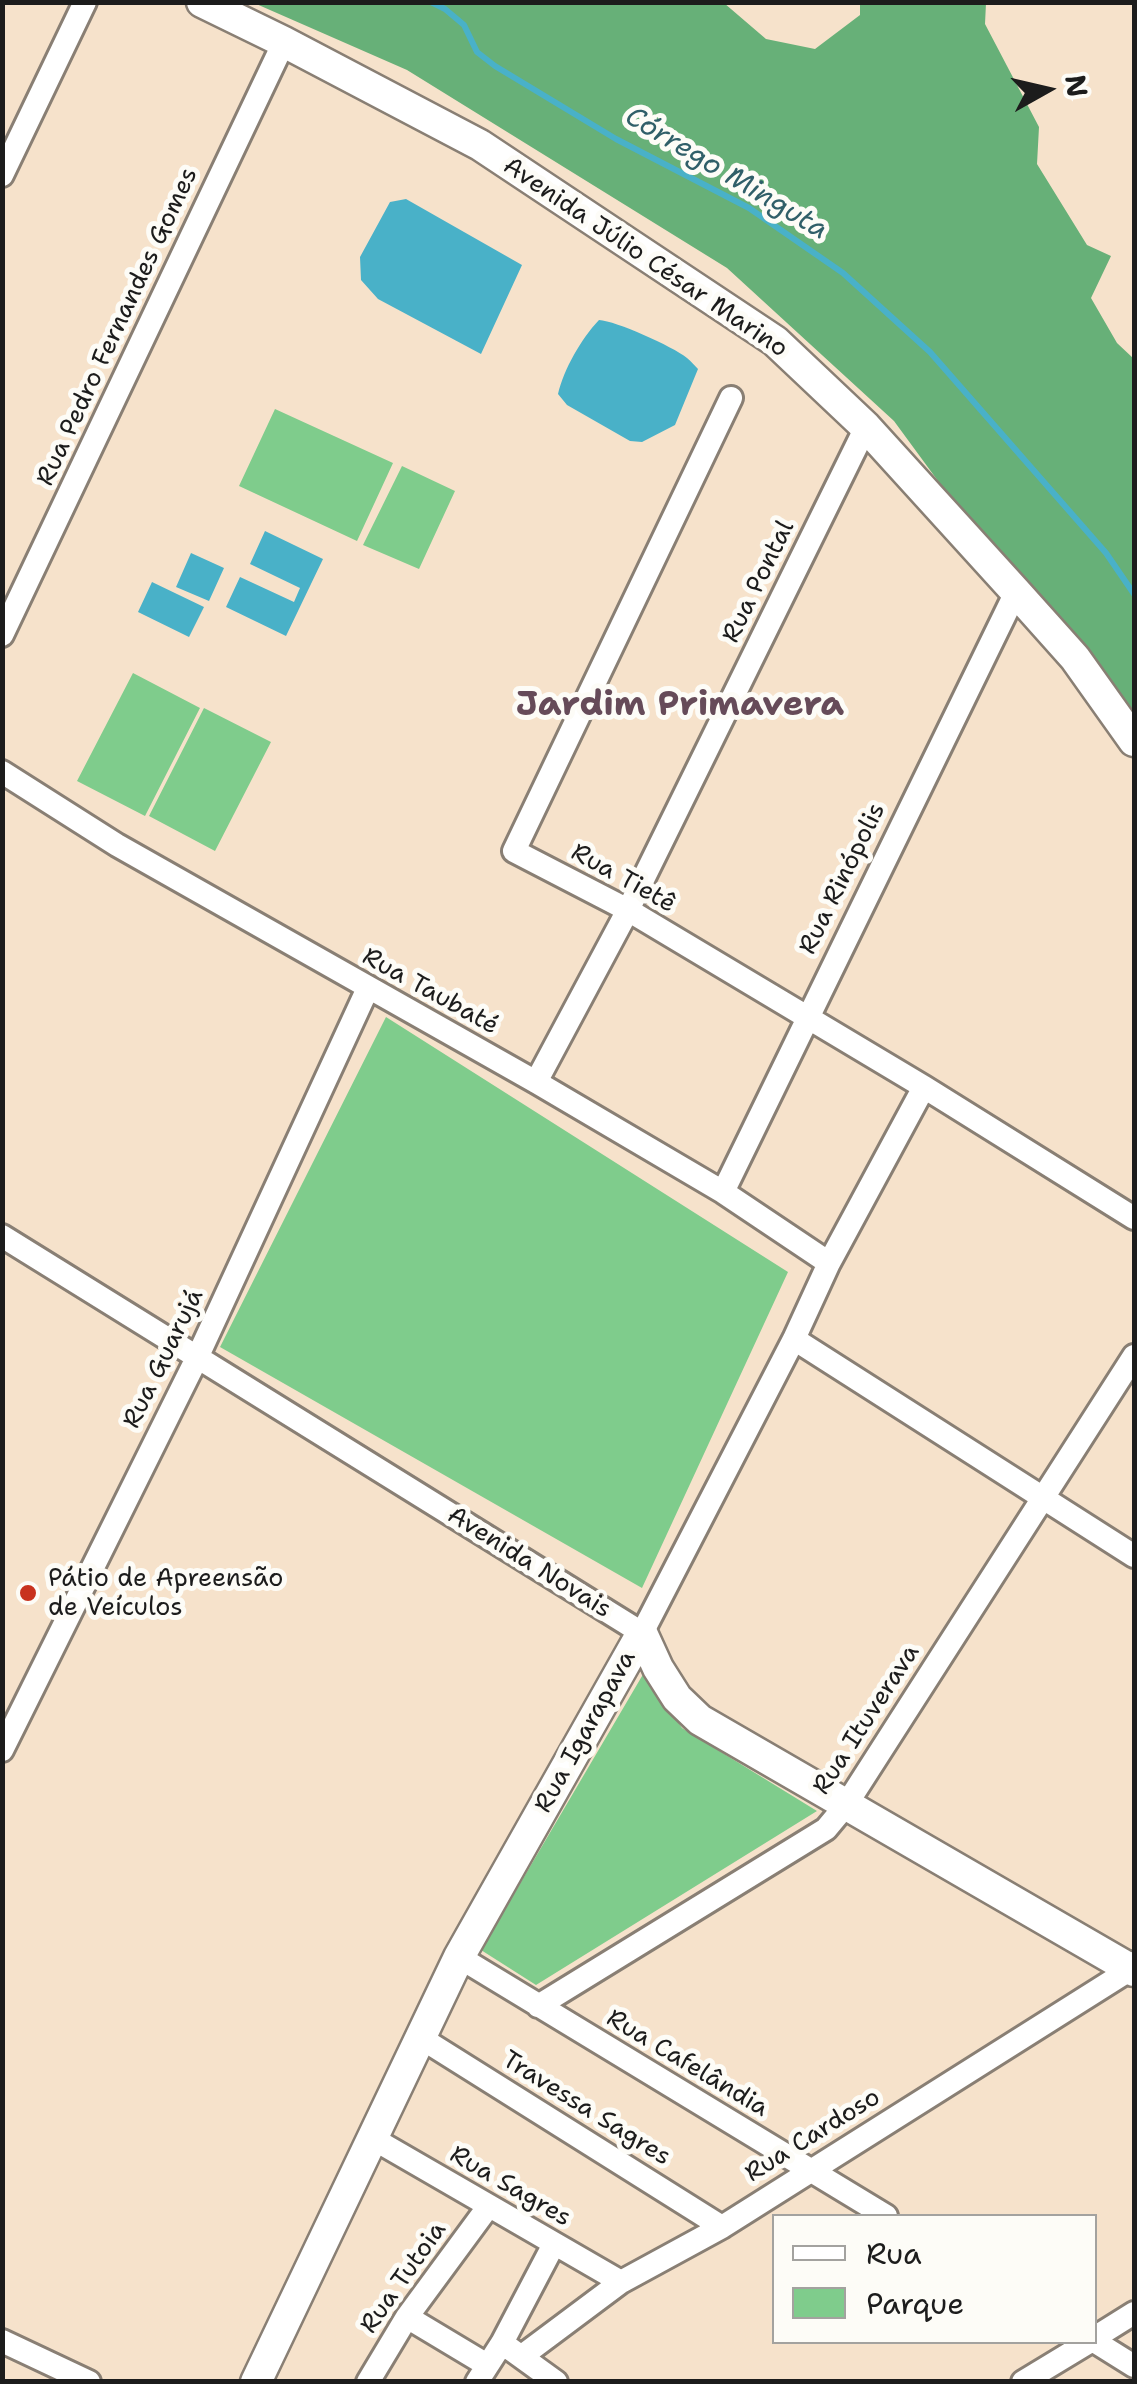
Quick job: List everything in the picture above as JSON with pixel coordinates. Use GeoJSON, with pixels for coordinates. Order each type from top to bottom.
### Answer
{"type":"FeatureCollection","features":[{"type":"Feature","properties":{"kind":"street"},"geometry":{"type":"LineString","coordinates":[[2,175],[84,2]]}},
{"type":"Feature","properties":{"kind":"street","name":"Avenida Júlio César Marino"},"geometry":{"type":"LineString","coordinates":[[202,3],[480,146],[775,341],[866,427],[1016,592],[1075,658],[1134,741]]}},
{"type":"Feature","properties":{"kind":"street","name":"Rua Pedro Fernandes Gomes"},"geometry":{"type":"LineString","coordinates":[[2,635],[284,42]]}},
{"type":"Feature","properties":{"kind":"street","name":"Rua Tietê"},"geometry":{"type":"LineString","coordinates":[[730,398],[514,851],[628,910],[1134,1218]]}},
{"type":"Feature","properties":{"kind":"street","name":"Rua Pontal"},"geometry":{"type":"LineString","coordinates":[[536,1082],[628,910],[866,427]]}},
{"type":"Feature","properties":{"kind":"street","name":"Rua Rinópolis"},"geometry":{"type":"LineString","coordinates":[[723,1192],[1016,592]]}},
{"type":"Feature","properties":{"kind":"street","name":"Rua Taubaté"},"geometry":{"type":"LineString","coordinates":[[2,772],[117,845],[723,1192],[829,1264]]}},
{"type":"Feature","properties":{"kind":"street","name":"Rua Guarujá"},"geometry":{"type":"LineString","coordinates":[[2,1750],[197,1358],[368,988]]}},
{"type":"Feature","properties":{"kind":"street","name":"Rua Igarapava"},"geometry":{"type":"LineString","coordinates":[[256,2382],[459,1957],[642,1633],[829,1264],[924,1087]]}},
{"type":"Feature","properties":{"kind":"street","name":"Avenida Novais"},"geometry":{"type":"LineString","coordinates":[[2,1236],[642,1633]]}},
{"type":"Feature","properties":{"kind":"street"},"geometry":{"type":"LineString","coordinates":[[794,1339],[1134,1556]]}},
{"type":"Feature","properties":{"kind":"street","name":"Rua Ituverava"},"geometry":{"type":"LineString","coordinates":[[538,2006],[826,1829],[846,1805],[1134,1356]]}},
{"type":"Feature","properties":{"kind":"street"},"geometry":{"type":"LineString","coordinates":[[642,1633],[677,1698],[700,1720],[1133,1968]]}},
{"type":"Feature","properties":{"kind":"street","name":"Rua Cafelândia"},"geometry":{"type":"LineString","coordinates":[[459,1957],[883,2214]]}},
{"type":"Feature","properties":{"kind":"street","name":"Rua Cardoso"},"geometry":{"type":"LineString","coordinates":[[512,2349],[621,2282],[722,2227],[1133,1968]]}},
{"type":"Feature","properties":{"kind":"street","name":"Travessa Sagres"},"geometry":{"type":"LineString","coordinates":[[421,2038],[722,2227]]}},
{"type":"Feature","properties":{"kind":"street","name":"Rua Sagres"},"geometry":{"type":"LineString","coordinates":[[372,2138],[621,2282]]}},
{"type":"Feature","properties":{"kind":"street","name":"Rua Tutoia"},"geometry":{"type":"LineString","coordinates":[[368,2382],[407,2318],[488,2206]]}},
{"type":"Feature","properties":{"kind":"street"},"geometry":{"type":"LineString","coordinates":[[407,2318],[482,2373],[512,2349],[554,2244]]}},
{"type":"Feature","properties":{"kind":"street"},"geometry":{"type":"LineString","coordinates":[[1097,2337],[1134,2314]]}},
{"type":"Feature","properties":{"kind":"street"},"geometry":{"type":"LineString","coordinates":[[2,2340],[89,2382]]}},
{"type":"Feature","properties":{"kind":"street"},"geometry":{"type":"LineString","coordinates":[[1097,2343],[1134,2366]]}},
{"type":"Feature","properties":{"kind":"street"},"geometry":{"type":"LineString","coordinates":[[1024,2382],[1086,2344]]}},
{"type":"Feature","properties":{"kind":"street"},"geometry":{"type":"LineString","coordinates":[[512,2349],[556,2382]]}},
{"type":"Feature","properties":{"kind":"green space"},"geometry":{"type":"Polygon","coordinates":[[[254,3],[724,3],[766,39],[815,49],[860,15],[860,3],[986,3],[985,24],[1039,127],[1037,164],[1087,245],[1111,256],[1091,298],[1117,343],[1134,359],[1134,723],[1037,616],[894,421],[727,268],[407,70],[254,3]]]}},
{"type":"Feature","properties":{"kind":"green space"},"geometry":{"type":"Polygon","coordinates":[[[275,409],[393,463],[357,541],[239,486],[275,409]]]}},
{"type":"Feature","properties":{"kind":"green space"},"geometry":{"type":"Polygon","coordinates":[[[402,466],[455,491],[419,569],[363,545],[402,466]]]}},
{"type":"Feature","properties":{"kind":"green space"},"geometry":{"type":"Polygon","coordinates":[[[133,673],[200,708],[145,816],[77,781],[133,673]]]}},
{"type":"Feature","properties":{"kind":"green space"},"geometry":{"type":"Polygon","coordinates":[[[204,708],[271,742],[215,851],[149,816],[204,708]]]}},
{"type":"Feature","properties":{"kind":"green space"},"geometry":{"type":"Polygon","coordinates":[[[386,1017],[788,1272],[642,1588],[220,1347],[386,1017]]]}},
{"type":"Feature","properties":{"kind":"green space"},"geometry":{"type":"Polygon","coordinates":[[[645,1671],[682,1728],[817,1811],[536,1985],[481,1950],[645,1671]]]}},
{"type":"Feature","properties":{"kind":"water"},"geometry":{"type":"Polygon","coordinates":[[[406,199],[522,265],[481,354],[378,299],[361,280],[360,257],[390,202],[406,199]]]}},
{"type":"Feature","properties":{"kind":"water"},"geometry":{"type":"Polygon","coordinates":[[[599,320],[657,341],[698,369],[675,425],[642,442],[630,441],[567,405],[558,394],[574,355],[599,320]]]}},
{"type":"Feature","properties":{"kind":"water"},"geometry":{"type":"Polygon","coordinates":[[[265,531],[323,559],[286,636],[226,607],[240,577],[294,602],[300,588],[250,564],[265,531]]]}},
{"type":"Feature","properties":{"kind":"water"},"geometry":{"type":"Polygon","coordinates":[[[191,553],[224,568],[209,601],[176,587],[191,553]]]}},
{"type":"Feature","properties":{"kind":"water"},"geometry":{"type":"Polygon","coordinates":[[[152,582],[204,607],[189,637],[138,612],[152,582]]]}},
{"type":"Feature","properties":{"kind":"waterway","name":"Córrego Minguta"},"geometry":{"type":"LineString","coordinates":[[431,2],[464,25],[477,52],[495,66],[616,139],[749,208],[843,273],[930,352],[1106,553],[1134,594]]}},
{"type":"Feature","properties":{"kind":"place","name":"Pátio de Apreensão de Veículos"},"geometry":{"type":"Point","coordinates":[28,1593]}},
{"type":"Feature","properties":{"kind":"district","name":"Jardim Primavera"},"geometry":{"type":"Point","coordinates":[680,706]}}]}
